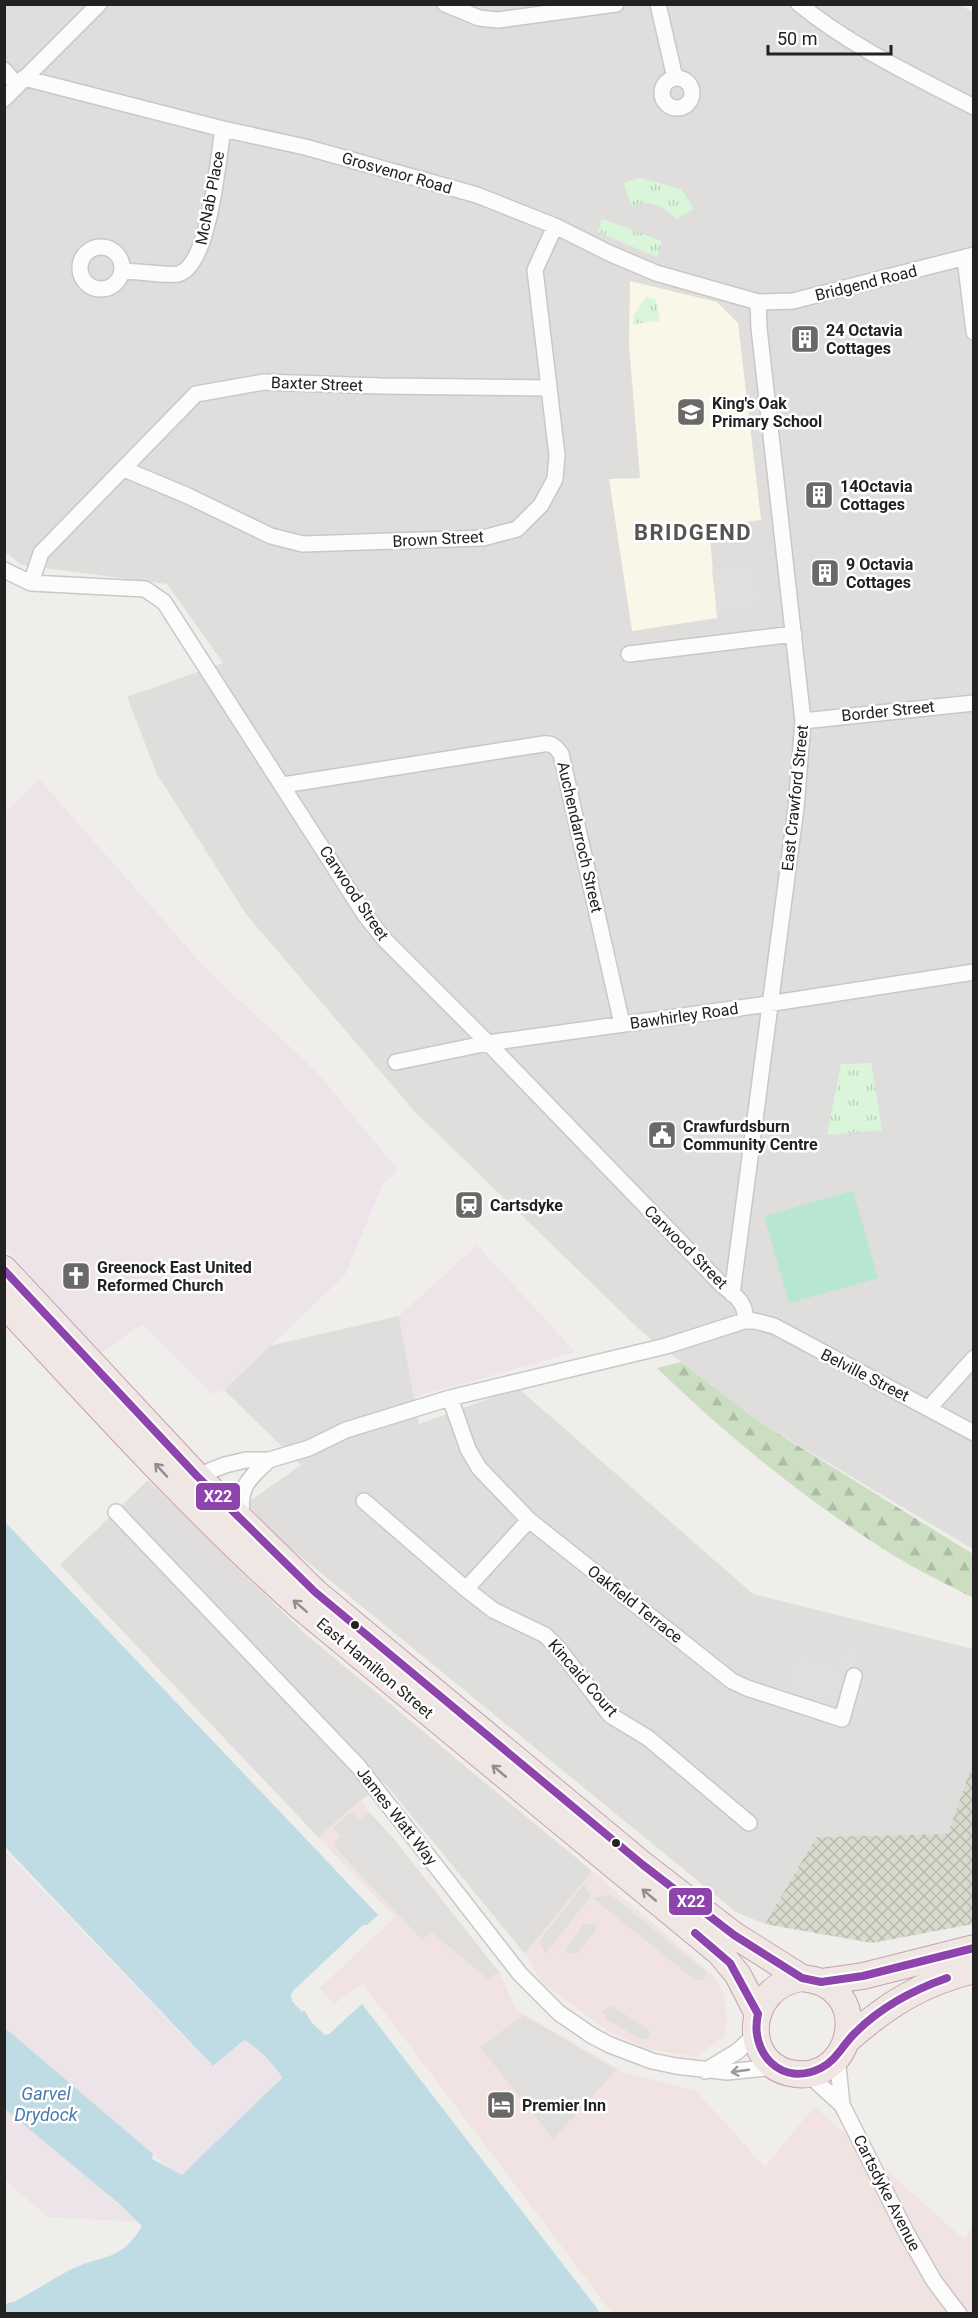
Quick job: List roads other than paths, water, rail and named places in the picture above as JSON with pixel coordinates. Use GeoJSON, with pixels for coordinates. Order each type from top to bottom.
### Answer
{"type":"FeatureCollection","features":[{"type":"Feature","properties":{"kind":"highway","name":"East Hamilton Street"},"geometry":{"type":"LineString","coordinates":[[4,1269],[189,1484],[215,1527],[302,1608],[720,1953],[738,1975],[757,2024]]}},
{"type":"Feature","properties":{"kind":"highway","name":"East Hamilton Street"},"geometry":{"type":"LineString","coordinates":[[4,1304],[189,1484],[242,1521],[315,1592],[634,1857],[735,1935],[811,1980]]}},
{"type":"Feature","properties":{"kind":"highway"},"geometry":{"type":"LineString","coordinates":[[974,1948],[863,1976],[784,1982],[764,2000],[757,2024],[763,2055],[775,2067],[794,2074],[808,2074],[825,2067],[874,2016],[910,1993],[927,1984],[974,1970]]}},
{"type":"Feature","properties":{"kind":"highway"},"geometry":{"type":"LineString","coordinates":[[811,1980],[835,1991],[846,2006],[849,2023],[842,2048]]}},
{"type":"Feature","properties":{"kind":"street"},"geometry":{"type":"LineString","coordinates":[[4,99],[99,4]]}},
{"type":"Feature","properties":{"kind":"street"},"geometry":{"type":"LineString","coordinates":[[444,4],[479,18],[498,20],[616,4]]}},
{"type":"Feature","properties":{"kind":"street"},"geometry":{"type":"LineString","coordinates":[[658,4],[675,78]]}},
{"type":"Feature","properties":{"kind":"street"},"geometry":{"type":"LineString","coordinates":[[799,4],[825,26],[974,107]]}},
{"type":"Feature","properties":{"kind":"street"},"geometry":{"type":"LineString","coordinates":[[4,70],[21,82]]}},
{"type":"Feature","properties":{"kind":"street","name":"Grosvenor Road"},"geometry":{"type":"LineString","coordinates":[[21,82],[305,147],[477,195],[555,226],[656,273],[758,302]]}},
{"type":"Feature","properties":{"kind":"street","name":"McNab Place"},"geometry":{"type":"LineString","coordinates":[[123,270],[178,274],[190,266],[199,252],[207,229],[223,129]]}},
{"type":"Feature","properties":{"kind":"street","name":"Brown Street"},"geometry":{"type":"LineString","coordinates":[[124,469],[186,495],[271,536],[303,544],[483,538],[517,529],[541,505],[555,479],[557,455],[535,270],[555,226]]}},
{"type":"Feature","properties":{"kind":"street"},"geometry":{"type":"LineString","coordinates":[[969,256],[974,332]]}},
{"type":"Feature","properties":{"kind":"street","name":"Bridgend Road"},"geometry":{"type":"LineString","coordinates":[[758,302],[793,301],[969,256]]}},
{"type":"Feature","properties":{"kind":"street","name":"East Crawford Street"},"geometry":{"type":"LineString","coordinates":[[732,1294],[796,807],[803,721],[758,302]]}},
{"type":"Feature","properties":{"kind":"street","name":"Baxter Street"},"geometry":{"type":"LineString","coordinates":[[31,583],[41,553],[196,394],[264,382],[548,388]]}},
{"type":"Feature","properties":{"kind":"street","name":"Carwood Street"},"geometry":{"type":"LineString","coordinates":[[4,570],[31,583],[145,589],[155,595],[171,611],[374,927],[732,1294]]}},
{"type":"Feature","properties":{"kind":"street"},"geometry":{"type":"LineString","coordinates":[[629,654],[794,634]]}},
{"type":"Feature","properties":{"kind":"street","name":"Border Street"},"geometry":{"type":"LineString","coordinates":[[803,721],[974,703]]}},
{"type":"Feature","properties":{"kind":"street","name":"Auchendarroch Street"},"geometry":{"type":"LineString","coordinates":[[283,785],[543,744],[556,747],[561,754],[622,1024]]}},
{"type":"Feature","properties":{"kind":"street","name":"Bawhirley Road"},"geometry":{"type":"LineString","coordinates":[[396,1062],[488,1043],[771,1004],[974,972]]}},
{"type":"Feature","properties":{"kind":"street"},"geometry":{"type":"LineString","coordinates":[[189,1484],[225,1465],[246,1460],[269,1460],[309,1448],[346,1430],[450,1398],[666,1346],[750,1321],[744,1305],[732,1294]]}},
{"type":"Feature","properties":{"kind":"street","name":"Belville Street"},"geometry":{"type":"LineString","coordinates":[[750,1321],[774,1326],[974,1433]]}},
{"type":"Feature","properties":{"kind":"street"},"geometry":{"type":"LineString","coordinates":[[929,1408],[974,1358]]}},
{"type":"Feature","properties":{"kind":"street","name":"Oakfield Terrace"},"geometry":{"type":"LineString","coordinates":[[450,1398],[468,1449],[479,1468],[529,1520],[732,1681],[842,1719],[854,1676]]}},
{"type":"Feature","properties":{"kind":"street"},"geometry":{"type":"LineString","coordinates":[[242,1521],[240,1501],[243,1491],[249,1478],[269,1460]]}},
{"type":"Feature","properties":{"kind":"street","name":"Kincaid Court"},"geometry":{"type":"LineString","coordinates":[[364,1501],[493,1610],[545,1635],[558,1648],[610,1715],[648,1738],[749,1823]]}},
{"type":"Feature","properties":{"kind":"street","name":"James Watt Way"},"geometry":{"type":"LineString","coordinates":[[116,1512],[358,1766],[520,1974],[574,2024],[610,2045],[652,2061],[727,2073],[775,2067]]}},
{"type":"Feature","properties":{"kind":"street"},"geometry":{"type":"LineString","coordinates":[[466,1589],[529,1520]]}},
{"type":"Feature","properties":{"kind":"street"},"geometry":{"type":"LineString","coordinates":[[705,2071],[738,2051],[757,2024]]}},
{"type":"Feature","properties":{"kind":"street","name":"Cartsdyke Avenue"},"geometry":{"type":"LineString","coordinates":[[842,2048],[842,2104]]}},
{"type":"Feature","properties":{"kind":"street","name":"Cartsdyke Avenue"},"geometry":{"type":"LineString","coordinates":[[808,2074],[842,2104],[906,2232],[934,2281],[959,2313]]}},
{"type":"Feature","properties":{"kind":"water","name":"Garvel Drydock"},"geometry":{"type":"Polygon","coordinates":[[[5,1522],[378,1915],[367,1925],[363,1925],[293,1991],[292,2001],[302,2012],[304,2010],[312,2023],[325,2035],[329,2034],[362,2004],[599,2311],[595,2314],[5,2313],[5,2304],[14,2302],[72,2269],[111,2255],[127,2246],[142,2226],[116,2201],[5,2109],[5,2028],[153,2154],[152,2159],[182,2175],[282,2078],[266,2057],[244,2040],[213,2066],[5,1847],[5,1522]]]}},
{"type":"Feature","properties":{"kind":"place","name":"24 Octavia Cottages"},"geometry":{"type":"Point","coordinates":[805,339]}},
{"type":"Feature","properties":{"kind":"place","name":"King's Oak Primary School"},"geometry":{"type":"Point","coordinates":[691,412]}},
{"type":"Feature","properties":{"kind":"place","name":"14Octavia Cottages"},"geometry":{"type":"Point","coordinates":[819,495]}},
{"type":"Feature","properties":{"kind":"place","name":"9 Octavia Cottages"},"geometry":{"type":"Point","coordinates":[825,573]}},
{"type":"Feature","properties":{"kind":"place","name":"Crawfurdsburn Community Centre"},"geometry":{"type":"Point","coordinates":[662,1135]}},
{"type":"Feature","properties":{"kind":"place","name":"Cartsdyke"},"geometry":{"type":"Point","coordinates":[469,1205]}},
{"type":"Feature","properties":{"kind":"place","name":"Greenock East United Reformed Church"},"geometry":{"type":"Point","coordinates":[76,1276]}},
{"type":"Feature","properties":{"kind":"place","name":"Premier Inn"},"geometry":{"type":"Point","coordinates":[501,2105]}},
{"type":"Feature","properties":{"kind":"district","name":"BRIDGEND"},"geometry":{"type":"Point","coordinates":[693,532]}}]}
